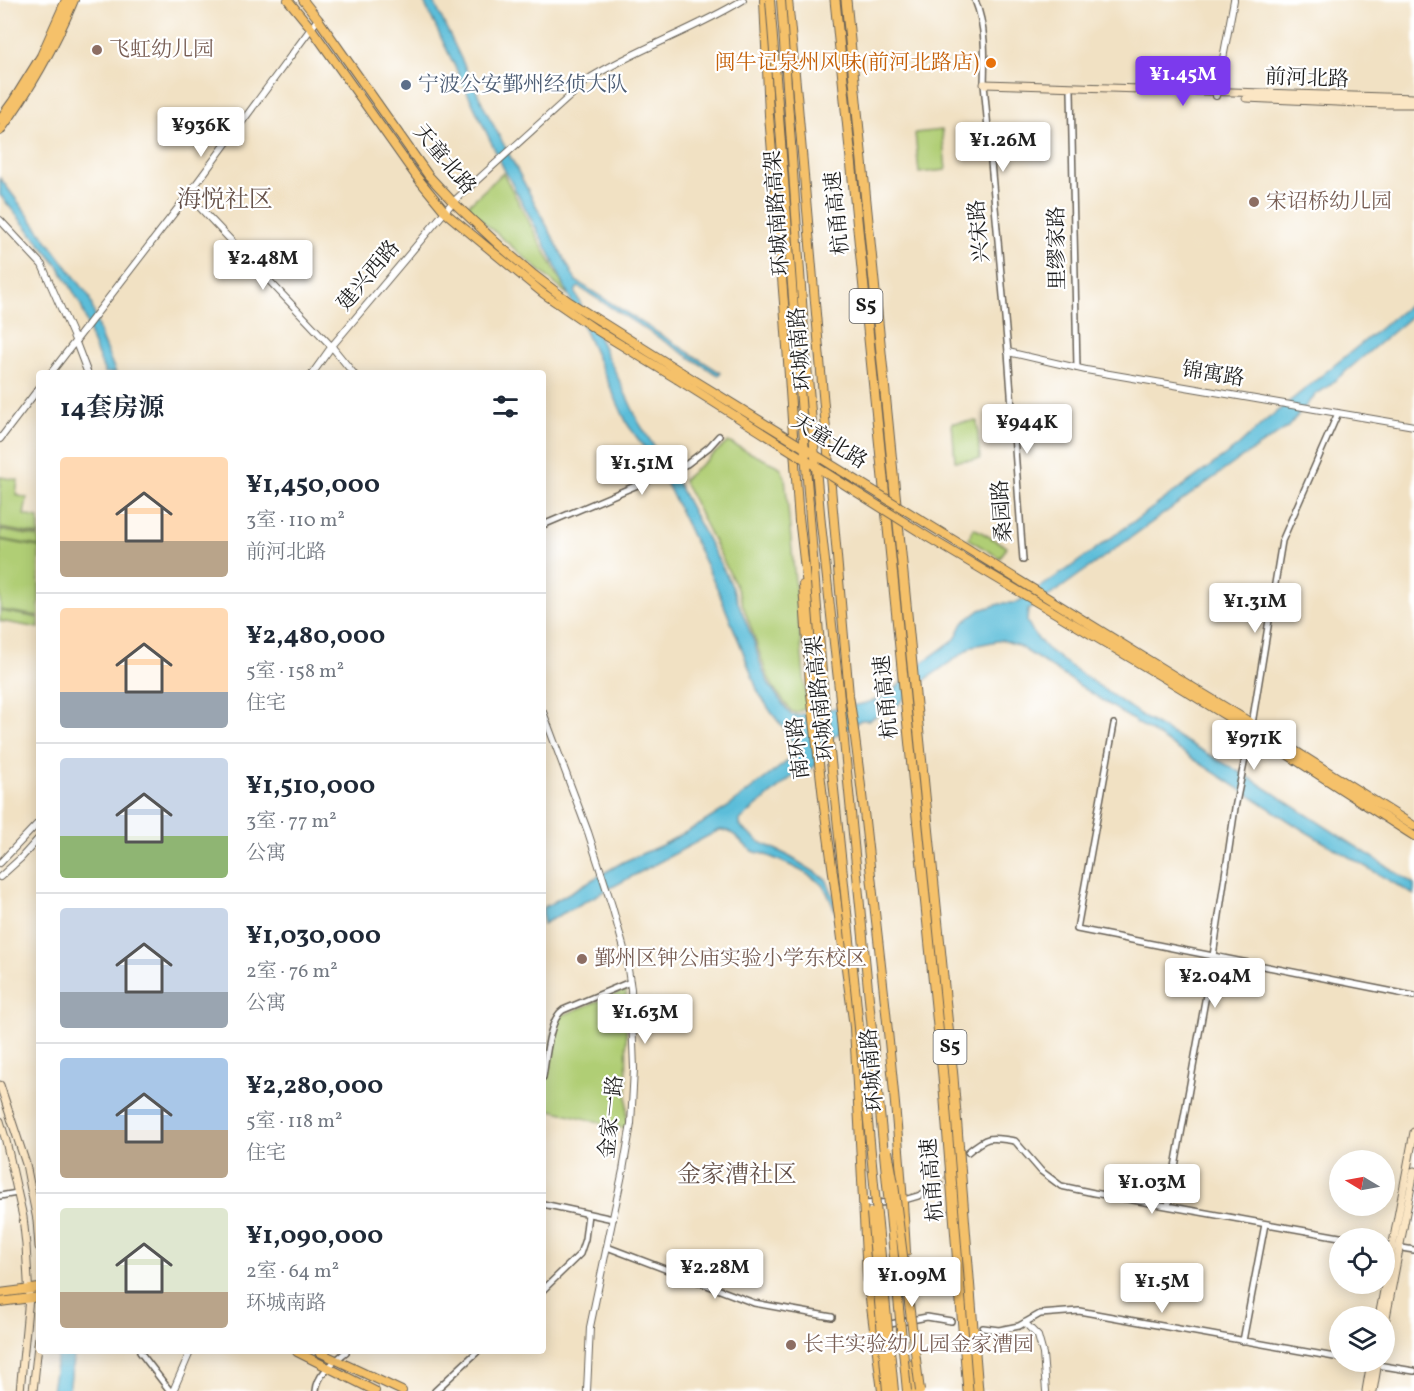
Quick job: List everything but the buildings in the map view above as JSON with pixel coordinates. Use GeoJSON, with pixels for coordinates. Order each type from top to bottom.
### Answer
{"type":"FeatureCollection","features":[{"type":"Feature","properties":{"kind":"highway","name":"环城南路高架"},"geometry":{"type":"LineString","coordinates":[[770,0],[823,686],[845,885],[894,1391]]}},
{"type":"Feature","properties":{"kind":"highway","name":"环城南路高架"},"geometry":{"type":"LineString","coordinates":[[782,0],[806,355],[821,524],[907,1391]]}},
{"type":"Feature","properties":{"kind":"highway","name":"杭甬高速"},"geometry":{"type":"LineString","coordinates":[[834,0],[943,1076],[968,1391]]}},
{"type":"Feature","properties":{"kind":"highway","name":"杭甬高速"},"geometry":{"type":"LineString","coordinates":[[846,0],[953,1077],[978,1391]]}},
{"type":"Feature","properties":{"kind":"highway"},"geometry":{"type":"LineString","coordinates":[[799,518],[831,793],[845,885]]}},
{"type":"Feature","properties":{"kind":"highway"},"geometry":{"type":"LineString","coordinates":[[878,1096],[894,1184],[920,1391]]}},
{"type":"Feature","properties":{"kind":"highway"},"geometry":{"type":"LineString","coordinates":[[867,1105],[868,1170],[887,1391]]}},
{"type":"Feature","properties":{"kind":"main road"},"geometry":{"type":"LineString","coordinates":[[0,119],[41,56],[66,0]]}},
{"type":"Feature","properties":{"kind":"main road"},"geometry":{"type":"LineString","coordinates":[[0,131],[20,104],[47,59],[74,0]]}},
{"type":"Feature","properties":{"kind":"main road","name":"天童北路"},"geometry":{"type":"LineString","coordinates":[[288,0],[311,28],[416,176],[445,211],[544,294],[595,329],[679,376],[1414,826]]}},
{"type":"Feature","properties":{"kind":"main road","name":"天童北路"},"geometry":{"type":"LineString","coordinates":[[303,0],[428,175],[453,202],[534,275],[568,301],[679,376]]}},
{"type":"Feature","properties":{"kind":"main road","name":"环城南路"},"geometry":{"type":"LineString","coordinates":[[764,0],[769,115],[810,685]]}},
{"type":"Feature","properties":{"kind":"main road","name":"环城南路"},"geometry":{"type":"LineString","coordinates":[[788,0],[849,695],[885,1000],[903,1201],[915,1391]]}},
{"type":"Feature","properties":{"kind":"main road","name":"前河北路"},"geometry":{"type":"LineString","coordinates":[[984,87],[1414,98]]}},
{"type":"Feature","properties":{"kind":"main road","name":"前河北路"},"geometry":{"type":"LineString","coordinates":[[984,87],[1216,94],[1414,104]]}},
{"type":"Feature","properties":{"kind":"main road","name":"南环路"},"geometry":{"type":"LineString","coordinates":[[810,685],[824,807]]}},
{"type":"Feature","properties":{"kind":"main road"},"geometry":{"type":"LineString","coordinates":[[1249,727],[1414,836]]}},
{"type":"Feature","properties":{"kind":"main road","name":"环城南路"},"geometry":{"type":"LineString","coordinates":[[824,807],[854,1026],[867,1276],[882,1391]]}},
{"type":"Feature","properties":{"kind":"main road"},"geometry":{"type":"LineString","coordinates":[[0,1085],[26,1164],[36,1215]]}},
{"type":"Feature","properties":{"kind":"main road"},"geometry":{"type":"LineString","coordinates":[[0,1122],[23,1217],[29,1293],[20,1391]]}},
{"type":"Feature","properties":{"kind":"main road"},"geometry":{"type":"LineString","coordinates":[[1395,1230],[1414,1132]]}},
{"type":"Feature","properties":{"kind":"main road"},"geometry":{"type":"LineString","coordinates":[[1395,1236],[1414,1171]]}},
{"type":"Feature","properties":{"kind":"main road"},"geometry":{"type":"LineString","coordinates":[[0,1302],[36,1290]]}},
{"type":"Feature","properties":{"kind":"main road"},"geometry":{"type":"LineString","coordinates":[[0,1293],[29,1293],[36,1296]]}},
{"type":"Feature","properties":{"kind":"main road"},"geometry":{"type":"LineString","coordinates":[[33,1391],[37,1354]]}},
{"type":"Feature","properties":{"kind":"main road"},"geometry":{"type":"LineString","coordinates":[[301,1354],[375,1391]]}},
{"type":"Feature","properties":{"kind":"main road"},"geometry":{"type":"LineString","coordinates":[[323,1354],[402,1391]]}},
{"type":"Feature","properties":{"kind":"main road"},"geometry":{"type":"LineString","coordinates":[[1366,1391],[1371,1372]]}},
{"type":"Feature","properties":{"kind":"main road"},"geometry":{"type":"LineString","coordinates":[[1373,1391],[1374,1372]]}},
{"type":"Feature","properties":{"kind":"street","name":"建兴西路"},"geometry":{"type":"LineString","coordinates":[[315,370],[332,346],[453,202],[590,78],[742,0]]}},
{"type":"Feature","properties":{"kind":"street","name":"兴宋路"},"geometry":{"type":"LineString","coordinates":[[975,0],[984,39],[984,87],[1008,352]]}},
{"type":"Feature","properties":{"kind":"street"},"geometry":{"type":"LineString","coordinates":[[1216,94],[1234,0]]}},
{"type":"Feature","properties":{"kind":"street"},"geometry":{"type":"LineString","coordinates":[[53,370],[188,195],[318,19]]}},
{"type":"Feature","properties":{"kind":"street","name":"里缪家路"},"geometry":{"type":"LineString","coordinates":[[1071,91],[1077,368]]}},
{"type":"Feature","properties":{"kind":"street"},"geometry":{"type":"LineString","coordinates":[[188,195],[332,346],[351,370]]}},
{"type":"Feature","properties":{"kind":"street"},"geometry":{"type":"LineString","coordinates":[[0,220],[42,265],[86,370]]}},
{"type":"Feature","properties":{"kind":"street","name":"锦寓路"},"geometry":{"type":"LineString","coordinates":[[1008,352],[1077,368],[1414,426]]}},
{"type":"Feature","properties":{"kind":"street","name":"桑园路"},"geometry":{"type":"LineString","coordinates":[[1008,352],[1023,560]]}},
{"type":"Feature","properties":{"kind":"street"},"geometry":{"type":"LineString","coordinates":[[0,439],[36,392]]}},
{"type":"Feature","properties":{"kind":"street"},"geometry":{"type":"LineString","coordinates":[[1168,1206],[1213,956],[1235,808],[1282,541],[1338,413]]}},
{"type":"Feature","properties":{"kind":"street"},"geometry":{"type":"LineString","coordinates":[[546,524],[687,464],[710,447],[719,436]]}},
{"type":"Feature","properties":{"kind":"street","name":"金家一路"},"geometry":{"type":"LineString","coordinates":[[546,720],[588,832],[612,906],[626,957],[630,982],[634,1069],[631,1124],[590,1327],[587,1391]]}},
{"type":"Feature","properties":{"kind":"street"},"geometry":{"type":"LineString","coordinates":[[1114,724],[1077,930],[1414,996]]}},
{"type":"Feature","properties":{"kind":"street"},"geometry":{"type":"LineString","coordinates":[[0,863],[36,825]]}},
{"type":"Feature","properties":{"kind":"street"},"geometry":{"type":"LineString","coordinates":[[0,877],[36,841]]}},
{"type":"Feature","properties":{"kind":"street"},"geometry":{"type":"LineString","coordinates":[[546,1061],[557,1014],[630,982]]}},
{"type":"Feature","properties":{"kind":"street"},"geometry":{"type":"LineString","coordinates":[[968,1152],[981,1141],[995,1138],[1015,1141],[1041,1171],[1061,1186],[1329,1235]]}},
{"type":"Feature","properties":{"kind":"street"},"geometry":{"type":"LineString","coordinates":[[864,1204],[903,1201],[940,1185]]}},
{"type":"Feature","properties":{"kind":"street"},"geometry":{"type":"LineString","coordinates":[[0,1196],[17,1193]]}},
{"type":"Feature","properties":{"kind":"street"},"geometry":{"type":"LineString","coordinates":[[546,1205],[613,1219]]}},
{"type":"Feature","properties":{"kind":"street"},"geometry":{"type":"LineString","coordinates":[[546,1287],[580,1254],[585,1239],[588,1214]]}},
{"type":"Feature","properties":{"kind":"street"},"geometry":{"type":"LineString","coordinates":[[1243,1341],[1265,1224]]}},
{"type":"Feature","properties":{"kind":"street"},"geometry":{"type":"LineString","coordinates":[[607,1247],[754,1303],[832,1317]]}},
{"type":"Feature","properties":{"kind":"street"},"geometry":{"type":"LineString","coordinates":[[1395,1247],[1414,1250]]}},
{"type":"Feature","properties":{"kind":"street"},"geometry":{"type":"LineString","coordinates":[[983,1328],[999,1330],[1025,1323],[1040,1314],[1079,1311],[1329,1356]]}},
{"type":"Feature","properties":{"kind":"street"},"geometry":{"type":"LineString","coordinates":[[874,1327],[927,1317],[951,1321]]}},
{"type":"Feature","properties":{"kind":"street"},"geometry":{"type":"LineString","coordinates":[[1025,1323],[1038,1336],[1043,1354],[1046,1391]]}},
{"type":"Feature","properties":{"kind":"street"},"geometry":{"type":"LineString","coordinates":[[142,1354],[171,1391],[189,1354]]}},
{"type":"Feature","properties":{"kind":"street"},"geometry":{"type":"LineString","coordinates":[[316,1391],[328,1367],[344,1354]]}},
{"type":"Feature","properties":{"kind":"street"},"geometry":{"type":"LineString","coordinates":[[435,1391],[475,1354]]}},
{"type":"Feature","properties":{"kind":"street"},"geometry":{"type":"LineString","coordinates":[[1395,1367],[1414,1371]]}},
{"type":"Feature","properties":{"kind":"green space"},"geometry":{"type":"Polygon","coordinates":[[[942,130],[946,170],[919,173],[915,133],[942,130]]]}},
{"type":"Feature","properties":{"kind":"green space"},"geometry":{"type":"Polygon","coordinates":[[[503,173],[568,295],[466,207],[503,173]]]}},
{"type":"Feature","properties":{"kind":"green space"},"geometry":{"type":"Polygon","coordinates":[[[977,421],[980,459],[955,461],[952,423],[977,421]]]}},
{"type":"Feature","properties":{"kind":"green space"},"geometry":{"type":"Polygon","coordinates":[[[728,442],[780,467],[785,477],[807,708],[795,713],[773,687],[736,586],[683,480],[728,442]]]}},
{"type":"Feature","properties":{"kind":"green space"},"geometry":{"type":"Polygon","coordinates":[[[0,477],[18,480],[16,495],[27,498],[24,515],[36,517],[36,534],[0,528],[0,477]]]}},
{"type":"Feature","properties":{"kind":"green space"},"geometry":{"type":"Polygon","coordinates":[[[974,528],[1007,547],[1000,558],[968,539],[974,528]]]}},
{"type":"Feature","properties":{"kind":"green space"},"geometry":{"type":"Polygon","coordinates":[[[0,530],[36,536],[36,545],[0,539],[0,530]]]}},
{"type":"Feature","properties":{"kind":"green space"},"geometry":{"type":"Polygon","coordinates":[[[0,540],[36,546],[36,616],[0,610],[0,540]]]}},
{"type":"Feature","properties":{"kind":"green space"},"geometry":{"type":"Polygon","coordinates":[[[0,611],[36,617],[36,627],[0,621],[0,611]]]}},
{"type":"Feature","properties":{"kind":"green space"},"geometry":{"type":"Polygon","coordinates":[[[626,990],[627,1129],[546,1109],[546,1075],[555,1018],[626,990]]]}},
{"type":"Feature","properties":{"kind":"water"},"geometry":{"type":"Polygon","coordinates":[[[423,0],[433,0],[486,111],[576,281],[721,373],[716,374],[579,287],[577,288],[575,293],[639,423],[679,486],[730,582],[770,686],[793,715],[862,704],[882,698],[894,690],[918,666],[955,639],[963,623],[980,610],[1003,603],[1016,603],[1065,571],[1237,447],[1264,422],[1414,301],[1414,314],[1315,395],[1287,428],[1241,458],[1028,610],[1027,621],[1046,648],[1063,661],[1148,720],[1250,778],[1414,884],[1414,895],[1303,830],[1017,645],[1002,640],[973,646],[929,677],[897,706],[884,709],[870,720],[861,720],[823,743],[816,765],[811,769],[799,771],[740,820],[740,825],[744,830],[760,842],[787,855],[826,879],[835,899],[835,912],[825,889],[815,879],[787,864],[753,851],[730,832],[719,830],[546,922],[546,906],[623,862],[662,845],[728,807],[789,760],[795,754],[796,747],[758,692],[717,588],[670,490],[654,461],[628,425],[549,252],[504,169],[423,0]]]}},
{"type":"Feature","properties":{"kind":"water"},"geometry":{"type":"Polygon","coordinates":[[[0,178],[89,296],[102,340],[115,370],[104,370],[81,305],[59,267],[0,195],[0,178]]]}},
{"type":"Feature","properties":{"kind":"water"},"geometry":{"type":"Polygon","coordinates":[[[58,1354],[74,1354],[69,1391],[52,1391],[58,1354]]]}},
{"type":"Feature","properties":{"kind":"tunnel"},"geometry":{"type":"LineString","coordinates":[[940,1185],[951,1172]]}},
{"type":"Feature","properties":{"kind":"place","name":"飞虹幼儿园"},"geometry":{"type":"Point","coordinates":[97,50]}},
{"type":"Feature","properties":{"kind":"place","name":"闽牛记泉州风味(前河北路店)"},"geometry":{"type":"Point","coordinates":[991,63]}},
{"type":"Feature","properties":{"kind":"place","name":"宁波公安鄞州经侦大队"},"geometry":{"type":"Point","coordinates":[406,85]}},
{"type":"Feature","properties":{"kind":"place","name":"宋诏桥幼儿园"},"geometry":{"type":"Point","coordinates":[1254,202]}},
{"type":"Feature","properties":{"kind":"place","name":"鄞州区钟公庙实验小学东校区"},"geometry":{"type":"Point","coordinates":[582,959]}},
{"type":"Feature","properties":{"kind":"place","name":"长丰实验幼儿园金家漕园"},"geometry":{"type":"Point","coordinates":[791,1345]}},
{"type":"Feature","properties":{"kind":"district","name":"海悦社区"},"geometry":{"type":"Point","coordinates":[225,201]}},
{"type":"Feature","properties":{"kind":"district","name":"金家漕社区"},"geometry":{"type":"Point","coordinates":[737,1176]}}]}
